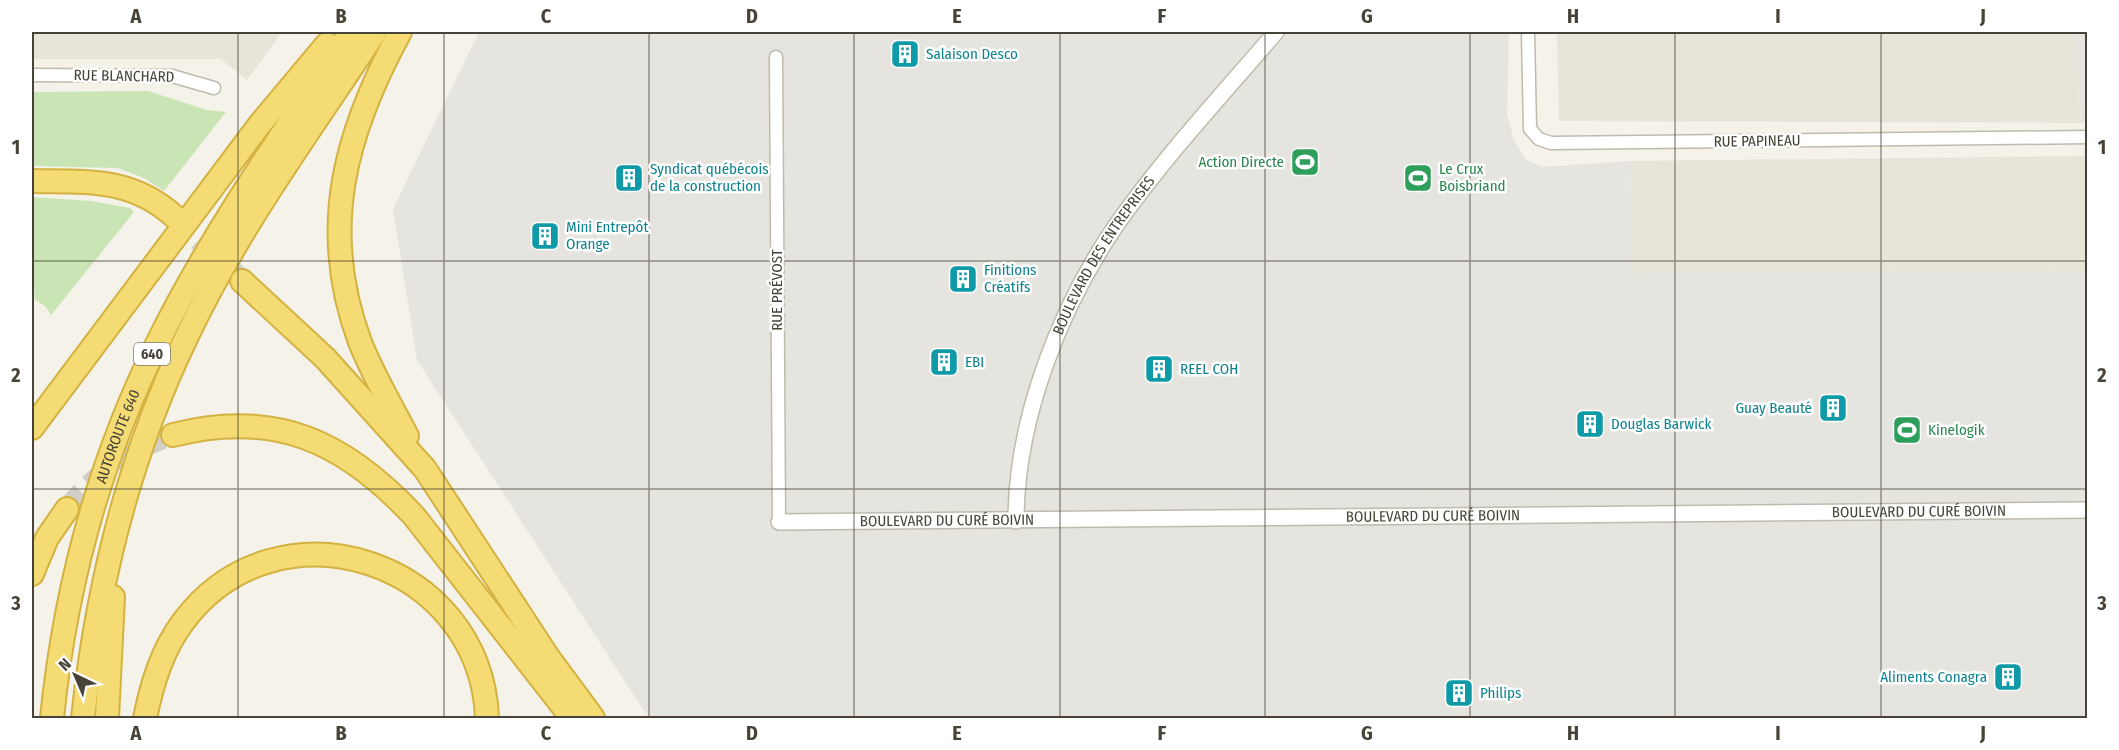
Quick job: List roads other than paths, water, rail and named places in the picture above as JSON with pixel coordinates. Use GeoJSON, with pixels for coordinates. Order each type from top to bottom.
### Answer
{"type":"FeatureCollection","features":[{"type":"Feature","properties":{"kind":"highway"},"geometry":{"type":"LineString","coordinates":[[36,422],[260,124],[338,32]]}},
{"type":"Feature","properties":{"kind":"highway","name":"AUTOROUTE 640"},"geometry":{"type":"LineString","coordinates":[[52,718],[65,624],[84,539],[111,454],[148,362],[179,301],[217,236],[351,32]]}},
{"type":"Feature","properties":{"kind":"highway","name":"AUTOROUTE 640"},"geometry":{"type":"LineString","coordinates":[[83,718],[97,618],[116,529],[134,469],[177,357],[201,308],[253,217],[375,32]]}},
{"type":"Feature","properties":{"kind":"highway"},"geometry":{"type":"LineString","coordinates":[[400,32],[375,78],[355,132],[343,182],[340,239],[347,294],[360,340],[378,383],[425,469],[548,657],[593,718]]}},
{"type":"Feature","properties":{"kind":"highway"},"geometry":{"type":"LineString","coordinates":[[32,182],[113,184],[144,194],[175,217]]}},
{"type":"Feature","properties":{"kind":"highway"},"geometry":{"type":"LineString","coordinates":[[242,281],[325,358],[425,469]]}},
{"type":"Feature","properties":{"kind":"highway"},"geometry":{"type":"LineString","coordinates":[[174,435],[223,425],[262,427],[310,439],[355,463],[387,488],[414,516],[572,718]]}},
{"type":"Feature","properties":{"kind":"highway"},"geometry":{"type":"LineString","coordinates":[[32,574],[47,538],[67,509]]}},
{"type":"Feature","properties":{"kind":"highway"},"geometry":{"type":"LineString","coordinates":[[107,718],[116,529]]}},
{"type":"Feature","properties":{"kind":"highway"},"geometry":{"type":"LineString","coordinates":[[145,718],[154,680],[164,654],[184,621],[202,600],[231,579],[263,564],[299,556],[324,555],[353,559],[380,567],[415,586],[436,602],[458,628],[474,658],[483,682],[487,718]]}},
{"type":"Feature","properties":{"kind":"street","name":"BOULEVARD DES ENTREPRISES"},"geometry":{"type":"LineString","coordinates":[[1016,521],[1018,474],[1035,397],[1056,340],[1089,270],[1118,224],[1149,182],[1276,32]]}},
{"type":"Feature","properties":{"kind":"street","name":"RUE PAPINEAU"},"geometry":{"type":"LineString","coordinates":[[1528,32],[1529,126],[1539,139],[1551,143],[2088,137]]}},
{"type":"Feature","properties":{"kind":"street","name":"RUE PRÉVOST"},"geometry":{"type":"LineString","coordinates":[[776,57],[779,522]]}},
{"type":"Feature","properties":{"kind":"street","name":"RUE BLANCHARD"},"geometry":{"type":"LineString","coordinates":[[32,75],[172,76],[214,88]]}},
{"type":"Feature","properties":{"kind":"street","name":"BOULEVARD DU CURÉ BOIVIN"},"geometry":{"type":"LineString","coordinates":[[779,522],[2088,510]]}},
{"type":"Feature","properties":{"kind":"tunnel"},"geometry":{"type":"LineString","coordinates":[[175,217],[242,281]]}},
{"type":"Feature","properties":{"kind":"tunnel"},"geometry":{"type":"LineString","coordinates":[[67,509],[115,464],[142,447],[173,435]]}},
{"type":"Feature","properties":{"kind":"place","name":"Salaison Desco"},"geometry":{"type":"Point","coordinates":[905,54]}},
{"type":"Feature","properties":{"kind":"place","name":"Action Directe"},"geometry":{"type":"Point","coordinates":[1305,162]}},
{"type":"Feature","properties":{"kind":"place","name":"Syndicat québécois de la construction"},"geometry":{"type":"Point","coordinates":[629,178]}},
{"type":"Feature","properties":{"kind":"place","name":"Le Crux Boisbriand"},"geometry":{"type":"Point","coordinates":[1418,178]}},
{"type":"Feature","properties":{"kind":"place","name":"Mini Entrepôt Orange"},"geometry":{"type":"Point","coordinates":[545,236]}},
{"type":"Feature","properties":{"kind":"place","name":"Finitions Créatifs"},"geometry":{"type":"Point","coordinates":[963,279]}},
{"type":"Feature","properties":{"kind":"place","name":"EBI"},"geometry":{"type":"Point","coordinates":[944,362]}},
{"type":"Feature","properties":{"kind":"place","name":"REEL COH"},"geometry":{"type":"Point","coordinates":[1159,369]}},
{"type":"Feature","properties":{"kind":"place","name":"Guay Beauté"},"geometry":{"type":"Point","coordinates":[1833,408]}},
{"type":"Feature","properties":{"kind":"place","name":"Douglas Barwick"},"geometry":{"type":"Point","coordinates":[1590,424]}},
{"type":"Feature","properties":{"kind":"place","name":"Kinelogik"},"geometry":{"type":"Point","coordinates":[1907,430]}},
{"type":"Feature","properties":{"kind":"place","name":"Aliments Conagra"},"geometry":{"type":"Point","coordinates":[2008,677]}},
{"type":"Feature","properties":{"kind":"place","name":"Philips"},"geometry":{"type":"Point","coordinates":[1459,693]}}]}
